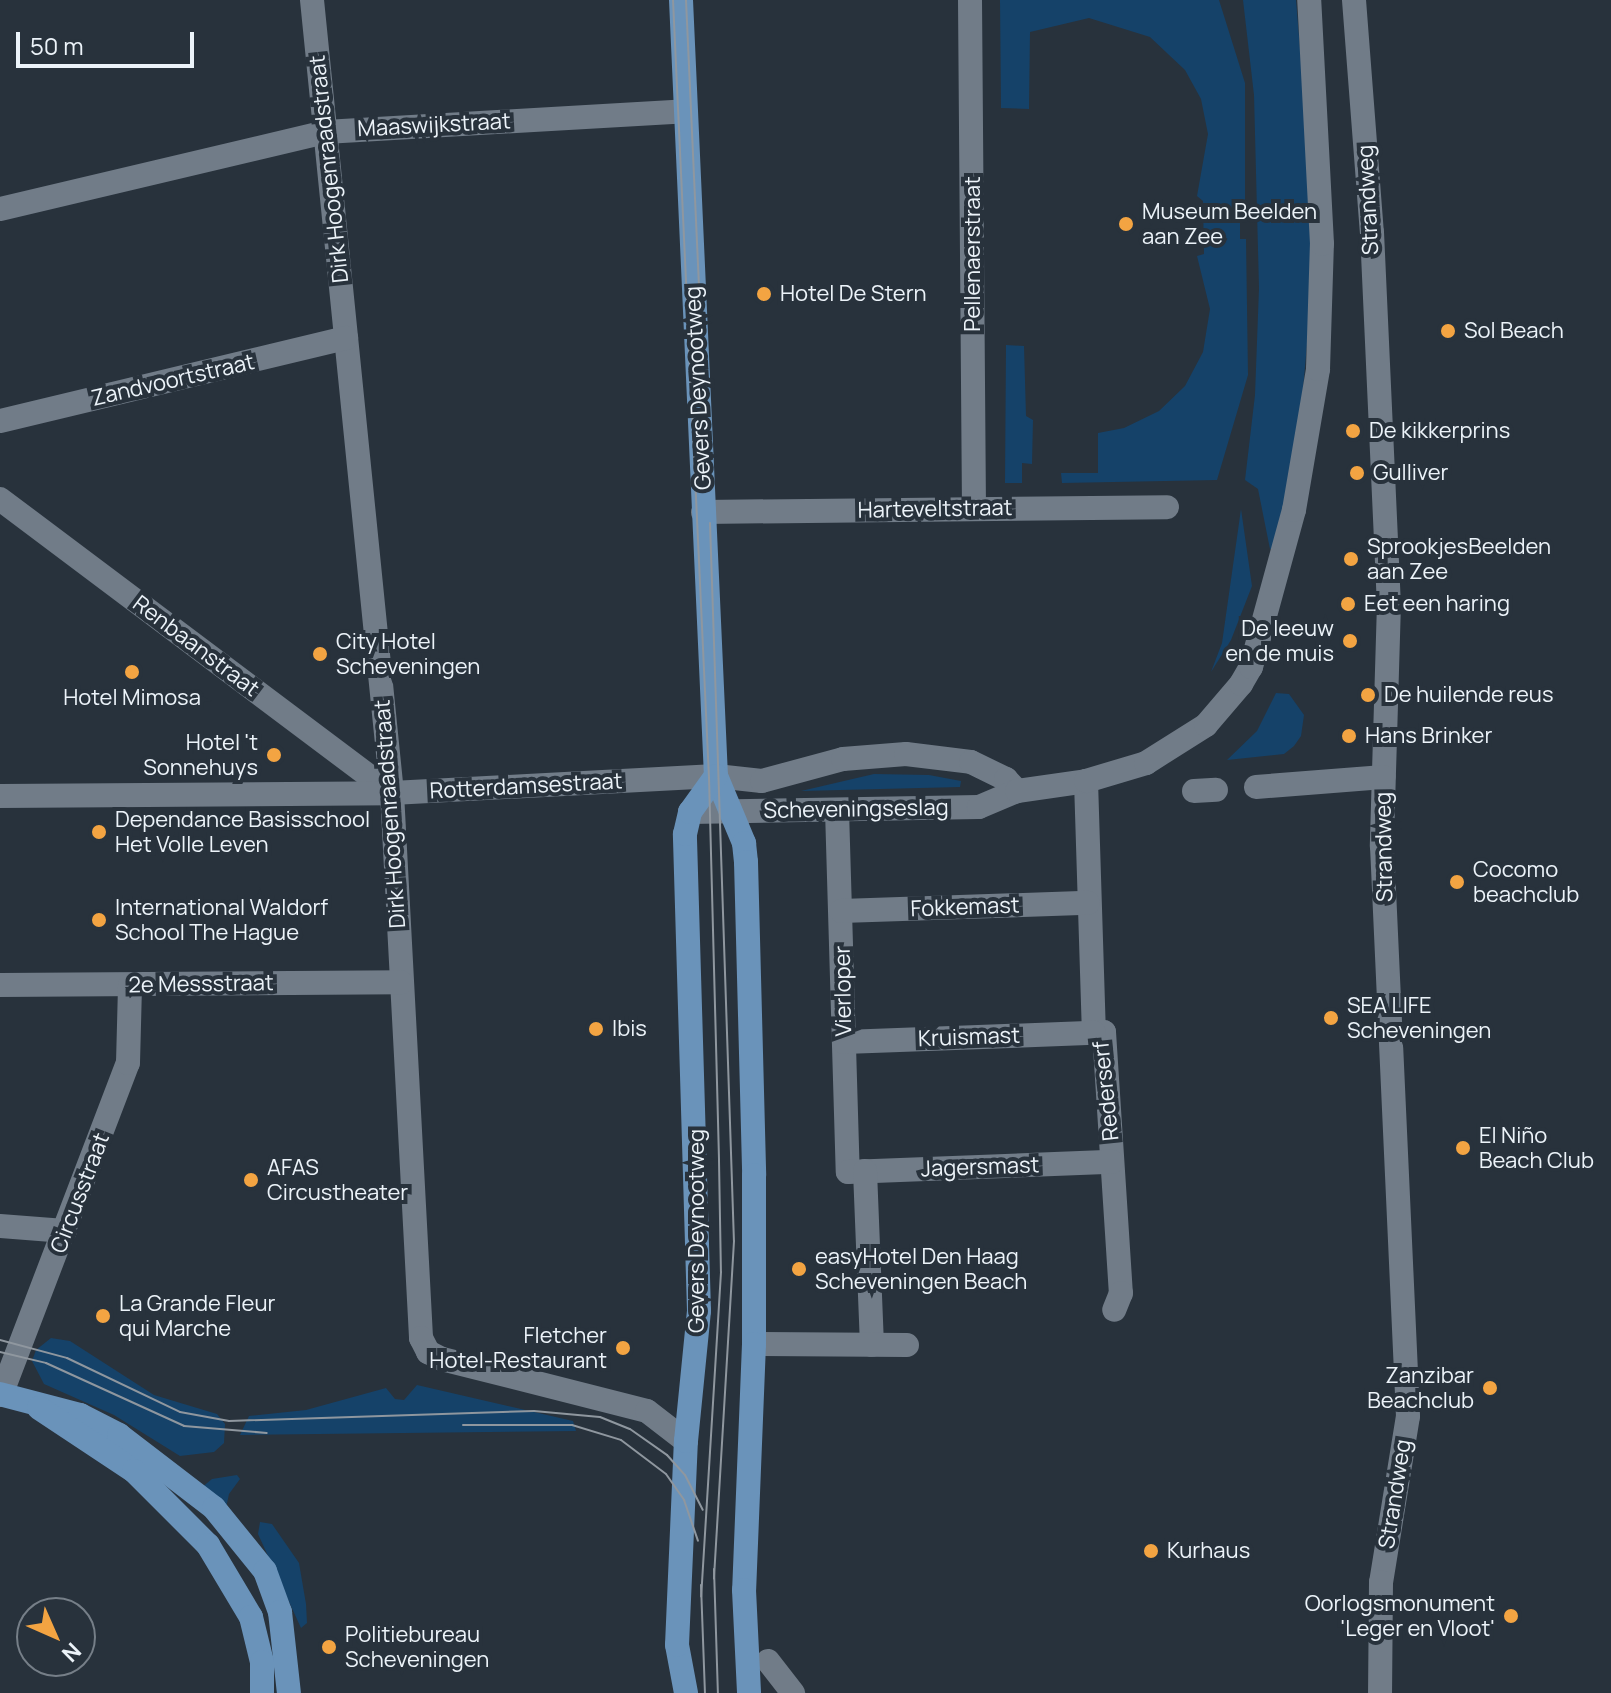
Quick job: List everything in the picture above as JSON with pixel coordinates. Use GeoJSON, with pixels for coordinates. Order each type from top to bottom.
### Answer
{"type":"FeatureCollection","features":[{"type":"Feature","properties":{"kind":"main road","name":"Gevers Deynootweg"},"geometry":{"type":"LineString","coordinates":[[681,0],[716,776],[733,812],[746,862],[754,1344],[744,1590],[749,1693]]}},
{"type":"Feature","properties":{"kind":"main road","name":"Gevers Deynootweg"},"geometry":{"type":"LineString","coordinates":[[686,1693],[677,1659],[686,1441],[699,1311],[685,834],[690,812],[716,776]]}},
{"type":"Feature","properties":{"kind":"main road"},"geometry":{"type":"LineString","coordinates":[[0,1394],[37,1407],[80,1415],[119,1435],[186,1484],[238,1533],[265,1571],[280,1612],[289,1693]]}},
{"type":"Feature","properties":{"kind":"main road"},"geometry":{"type":"LineString","coordinates":[[37,1407],[134,1471],[208,1545],[251,1617],[262,1662],[262,1693]]}},
{"type":"Feature","properties":{"kind":"street","name":"Dirk Hoogenraadstraat"},"geometry":{"type":"LineString","coordinates":[[312,0],[392,793],[417,1323],[428,1352],[647,1411],[686,1441]]}},
{"type":"Feature","properties":{"kind":"street","name":"Pellenaerstraat"},"geometry":{"type":"LineString","coordinates":[[970,0],[974,508]]}},
{"type":"Feature","properties":{"kind":"street","name":"Scheveningseslag"},"geometry":{"type":"LineString","coordinates":[[690,812],[979,807],[1017,791],[1086,781],[1134,768],[1180,746],[1206,725],[1251,667],[1294,510],[1318,369],[1322,244],[1309,0]]}},
{"type":"Feature","properties":{"kind":"street","name":"Strandweg"},"geometry":{"type":"LineString","coordinates":[[1354,0],[1372,232],[1389,603],[1382,846],[1408,1416],[1381,1582],[1380,1693]]}},
{"type":"Feature","properties":{"kind":"street","name":"Maaswijkstraat"},"geometry":{"type":"LineString","coordinates":[[0,209],[325,132],[685,111]]}},
{"type":"Feature","properties":{"kind":"street","name":"Zandvoortstraat"},"geometry":{"type":"LineString","coordinates":[[0,421],[346,338]]}},
{"type":"Feature","properties":{"kind":"street","name":"Renbaanstraat"},"geometry":{"type":"LineString","coordinates":[[0,499],[392,793]]}},
{"type":"Feature","properties":{"kind":"street","name":"Harteveltstraat"},"geometry":{"type":"LineString","coordinates":[[703,512],[1167,507]]}},
{"type":"Feature","properties":{"kind":"street","name":"Scheveningseslag"},"geometry":{"type":"LineString","coordinates":[[716,776],[762,781],[843,759],[906,754],[971,762],[1017,791]]}},
{"type":"Feature","properties":{"kind":"street","name":"Rotterdamsestraat"},"geometry":{"type":"LineString","coordinates":[[0,796],[392,793],[716,776]]}},
{"type":"Feature","properties":{"kind":"street"},"geometry":{"type":"LineString","coordinates":[[1256,787],[1384,777]]}},
{"type":"Feature","properties":{"kind":"street","name":"Rederserf"},"geometry":{"type":"LineString","coordinates":[[1086,781],[1094,1033],[1104,1032],[1121,1293],[1114,1310]]}},
{"type":"Feature","properties":{"kind":"street","name":"Vierloper"},"geometry":{"type":"LineString","coordinates":[[837,810],[844,1042],[872,1345]]}},
{"type":"Feature","properties":{"kind":"street","name":"Fokkemast"},"geometry":{"type":"LineString","coordinates":[[841,911],[1088,903]]}},
{"type":"Feature","properties":{"kind":"street","name":"2e Messstraat"},"geometry":{"type":"LineString","coordinates":[[0,985],[401,982]]}},
{"type":"Feature","properties":{"kind":"street","name":"Circusstraat"},"geometry":{"type":"LineString","coordinates":[[0,1394],[128,1063],[130,985]]}},
{"type":"Feature","properties":{"kind":"street","name":"Kruismast"},"geometry":{"type":"LineString","coordinates":[[844,1042],[1094,1033]]}},
{"type":"Feature","properties":{"kind":"street","name":"Jagersmast"},"geometry":{"type":"LineString","coordinates":[[856,1172],[1112,1162]]}},
{"type":"Feature","properties":{"kind":"street"},"geometry":{"type":"LineString","coordinates":[[0,1226],[65,1231]]}},
{"type":"Feature","properties":{"kind":"street"},"geometry":{"type":"LineString","coordinates":[[754,1344],[907,1345]]}},
{"type":"Feature","properties":{"kind":"street"},"geometry":{"type":"LineString","coordinates":[[768,1661],[793,1693]]}},
{"type":"Feature","properties":{"kind":"shaded area"},"geometry":{"type":"Polygon","coordinates":[[[1000,0],[1219,0],[1245,83],[1245,222],[1240,222],[1240,239],[1246,239],[1248,375],[1217,480],[1062,483],[1061,473],[1098,473],[1098,433],[1124,428],[1159,411],[1185,386],[1203,352],[1210,309],[1197,256],[1204,254],[1203,201],[1197,196],[1208,134],[1201,99],[1185,70],[1150,37],[1089,18],[1030,32],[1029,109],[1001,108],[1000,0]]]}},
{"type":"Feature","properties":{"kind":"shaded area"},"geometry":{"type":"Polygon","coordinates":[[[1243,0],[1296,0],[1316,242],[1298,446],[1275,550],[1270,549],[1258,489],[1245,480],[1255,395],[1259,288],[1254,95],[1243,0]]]}},
{"type":"Feature","properties":{"kind":"shaded area"},"geometry":{"type":"Polygon","coordinates":[[[1006,345],[1024,346],[1026,416],[1033,420],[1032,464],[1022,463],[1022,483],[1005,483],[1006,345]]]}},
{"type":"Feature","properties":{"kind":"shaded area"},"geometry":{"type":"Polygon","coordinates":[[[1241,509],[1252,586],[1231,640],[1211,672],[1222,643],[1241,509]]]}},
{"type":"Feature","properties":{"kind":"shaded area"},"geometry":{"type":"Polygon","coordinates":[[[1276,693],[1289,694],[1304,715],[1301,736],[1294,746],[1284,754],[1227,760],[1257,731],[1276,693]]]}},
{"type":"Feature","properties":{"kind":"shaded area"},"geometry":{"type":"Polygon","coordinates":[[[874,774],[929,775],[961,781],[960,787],[801,791],[874,774]]]}},
{"type":"Feature","properties":{"kind":"shaded area"},"geometry":{"type":"Polygon","coordinates":[[[51,1338],[70,1341],[154,1395],[217,1414],[225,1424],[224,1443],[214,1452],[180,1456],[114,1415],[44,1384],[32,1361],[36,1350],[51,1338]]]}},
{"type":"Feature","properties":{"kind":"shaded area"},"geometry":{"type":"Polygon","coordinates":[[[417,1385],[573,1421],[576,1431],[240,1435],[249,1416],[306,1410],[386,1388],[395,1399],[404,1400],[417,1385]]]}},
{"type":"Feature","properties":{"kind":"shaded area"},"geometry":{"type":"Polygon","coordinates":[[[237,1475],[240,1479],[229,1494],[226,1508],[201,1488],[212,1479],[237,1475]]]}},
{"type":"Feature","properties":{"kind":"shaded area"},"geometry":{"type":"Polygon","coordinates":[[[260,1522],[272,1524],[299,1563],[307,1623],[301,1628],[258,1534],[260,1522]]]}},
{"type":"Feature","properties":{"kind":"tram line"},"geometry":{"type":"LineString","coordinates":[[673,0],[709,777],[721,1272],[701,1596]]}},
{"type":"Feature","properties":{"kind":"tram line"},"geometry":{"type":"LineString","coordinates":[[686,0],[703,376]]}},
{"type":"Feature","properties":{"kind":"tram line"},"geometry":{"type":"LineString","coordinates":[[710,523],[734,1241],[714,1578]]}},
{"type":"Feature","properties":{"kind":"tram line"},"geometry":{"type":"LineString","coordinates":[[0,1340],[67,1358],[180,1412],[229,1421],[534,1411],[600,1417],[630,1429],[667,1455],[685,1475],[703,1510]]}},
{"type":"Feature","properties":{"kind":"tram line"},"geometry":{"type":"LineString","coordinates":[[0,1352],[46,1363],[184,1426],[267,1433]]}},
{"type":"Feature","properties":{"kind":"tram line"},"geometry":{"type":"LineString","coordinates":[[463,1425],[572,1425],[621,1440],[666,1474],[684,1500],[698,1541]]}},
{"type":"Feature","properties":{"kind":"tram line"},"geometry":{"type":"LineString","coordinates":[[714,1569],[718,1693]]}},
{"type":"Feature","properties":{"kind":"tram line"},"geometry":{"type":"LineString","coordinates":[[701,1585],[705,1693]]}},
{"type":"Feature","properties":{"kind":"place","name":"Museum Beelden aan Zee"},"geometry":{"type":"Point","coordinates":[1126,224]}},
{"type":"Feature","properties":{"kind":"place","name":"Hotel De Stern"},"geometry":{"type":"Point","coordinates":[764,294]}},
{"type":"Feature","properties":{"kind":"place","name":"Sol Beach"},"geometry":{"type":"Point","coordinates":[1448,331]}},
{"type":"Feature","properties":{"kind":"place","name":"De kikkerprins"},"geometry":{"type":"Point","coordinates":[1353,431]}},
{"type":"Feature","properties":{"kind":"place","name":"Gulliver"},"geometry":{"type":"Point","coordinates":[1357,473]}},
{"type":"Feature","properties":{"kind":"place","name":"SprookjesBeelden aan Zee"},"geometry":{"type":"Point","coordinates":[1351,559]}},
{"type":"Feature","properties":{"kind":"place","name":"Eet een haring"},"geometry":{"type":"Point","coordinates":[1348,604]}},
{"type":"Feature","properties":{"kind":"place","name":"De leeuw en de muis"},"geometry":{"type":"Point","coordinates":[1350,641]}},
{"type":"Feature","properties":{"kind":"place","name":"City Hotel Scheveningen"},"geometry":{"type":"Point","coordinates":[320,654]}},
{"type":"Feature","properties":{"kind":"place","name":"Hotel Mimosa"},"geometry":{"type":"Point","coordinates":[132,672]}},
{"type":"Feature","properties":{"kind":"place","name":"De huilende reus"},"geometry":{"type":"Point","coordinates":[1368,695]}},
{"type":"Feature","properties":{"kind":"place","name":"Hans Brinker"},"geometry":{"type":"Point","coordinates":[1349,736]}},
{"type":"Feature","properties":{"kind":"place","name":"Hotel 't Sonnehuys"},"geometry":{"type":"Point","coordinates":[274,755]}},
{"type":"Feature","properties":{"kind":"place","name":"Dependance Basisschool Het Volle Leven"},"geometry":{"type":"Point","coordinates":[99,832]}},
{"type":"Feature","properties":{"kind":"place","name":"Cocomo beachclub"},"geometry":{"type":"Point","coordinates":[1457,882]}},
{"type":"Feature","properties":{"kind":"place","name":"International Waldorf School The Hague"},"geometry":{"type":"Point","coordinates":[99,920]}},
{"type":"Feature","properties":{"kind":"place","name":"SEA LIFE Scheveningen"},"geometry":{"type":"Point","coordinates":[1331,1018]}},
{"type":"Feature","properties":{"kind":"place","name":"Ibis"},"geometry":{"type":"Point","coordinates":[596,1029]}},
{"type":"Feature","properties":{"kind":"place","name":"El Niño Beach Club"},"geometry":{"type":"Point","coordinates":[1463,1148]}},
{"type":"Feature","properties":{"kind":"place","name":"AFAS Circustheater"},"geometry":{"type":"Point","coordinates":[251,1180]}},
{"type":"Feature","properties":{"kind":"place","name":"easyHotel Den Haag Scheveningen Beach"},"geometry":{"type":"Point","coordinates":[799,1269]}},
{"type":"Feature","properties":{"kind":"place","name":"La Grande Fleur qui Marche"},"geometry":{"type":"Point","coordinates":[103,1316]}},
{"type":"Feature","properties":{"kind":"place","name":"Fletcher Hotel-Restaurant"},"geometry":{"type":"Point","coordinates":[623,1348]}},
{"type":"Feature","properties":{"kind":"place","name":"Zanzibar Beachclub"},"geometry":{"type":"Point","coordinates":[1490,1388]}},
{"type":"Feature","properties":{"kind":"place","name":"Kurhaus"},"geometry":{"type":"Point","coordinates":[1151,1551]}},
{"type":"Feature","properties":{"kind":"place","name":"Oorlogsmonument 'Leger en Vloot'"},"geometry":{"type":"Point","coordinates":[1511,1616]}},
{"type":"Feature","properties":{"kind":"place","name":"Politiebureau Scheveningen"},"geometry":{"type":"Point","coordinates":[329,1647]}}]}
